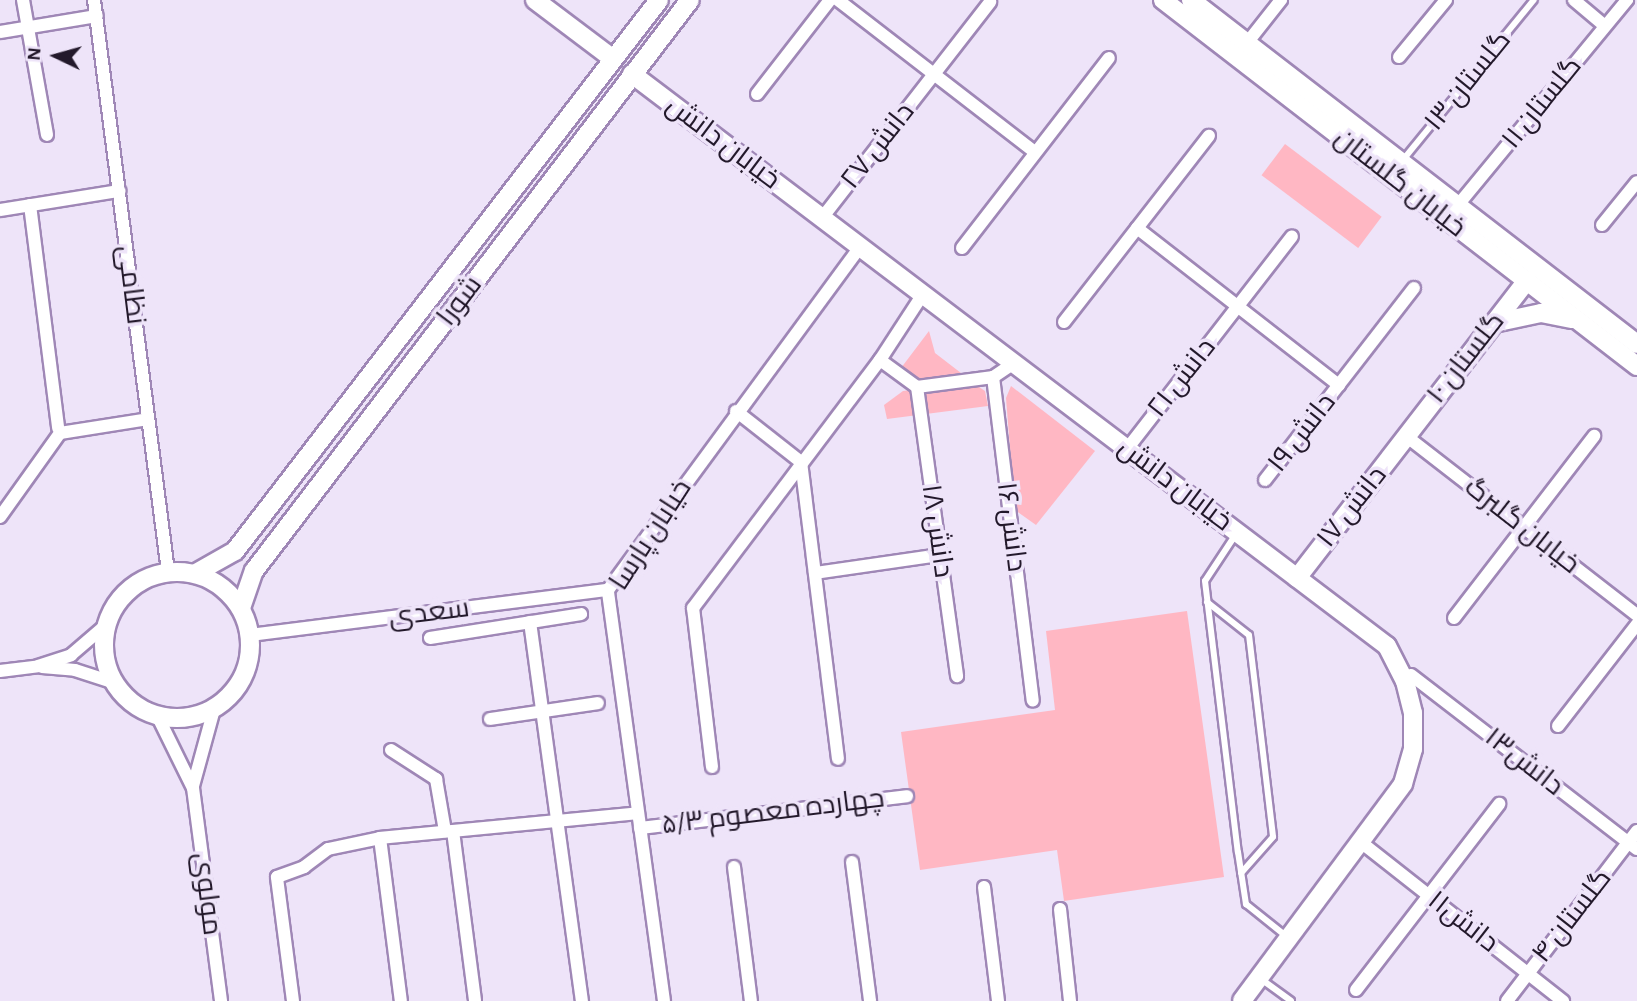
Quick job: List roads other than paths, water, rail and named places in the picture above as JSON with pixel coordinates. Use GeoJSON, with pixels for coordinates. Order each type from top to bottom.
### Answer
{"type":"FeatureCollection","features":[{"type":"Feature","properties":{"kind":"street"},"geometry":{"type":"LineString","coordinates":[[23,0],[47,135]]}},
{"type":"Feature","properties":{"kind":"street","name":"نظامی"},"geometry":{"type":"LineString","coordinates":[[94,0],[168,571]]}},
{"type":"Feature","properties":{"kind":"street"},"geometry":{"type":"LineString","coordinates":[[535,0],[612,58]]}},
{"type":"Feature","properties":{"kind":"street","name":"شورا"},"geometry":{"type":"LineString","coordinates":[[196,573],[234,553],[659,0]]}},
{"type":"Feature","properties":{"kind":"street","name":"شورا"},"geometry":{"type":"LineString","coordinates":[[241,608],[254,571],[690,0]]}},
{"type":"Feature","properties":{"kind":"street"},"geometry":{"type":"LineString","coordinates":[[757,94],[830,0]]}},
{"type":"Feature","properties":{"kind":"street"},"geometry":{"type":"LineString","coordinates":[[838,0],[1035,152]]}},
{"type":"Feature","properties":{"kind":"street","name":"خیابان گلستان"},"geometry":{"type":"LineString","coordinates":[[1163,0],[1637,366]]}},
{"type":"Feature","properties":{"kind":"street","name":"خیابان گلستان"},"geometry":{"type":"LineString","coordinates":[[1191,0],[1637,344]]}},
{"type":"Feature","properties":{"kind":"street"},"geometry":{"type":"LineString","coordinates":[[1247,43],[1281,0]]}},
{"type":"Feature","properties":{"kind":"street"},"geometry":{"type":"LineString","coordinates":[[1399,57],[1446,0]]}},
{"type":"Feature","properties":{"kind":"street"},"geometry":{"type":"LineString","coordinates":[[1574,0],[1605,26]]}},
{"type":"Feature","properties":{"kind":"street","name":"گلستان ۱۱"},"geometry":{"type":"LineString","coordinates":[[1458,205],[1627,0]]}},
{"type":"Feature","properties":{"kind":"street","name":"دانش ۲۷"},"geometry":{"type":"LineString","coordinates":[[822,218],[990,2]]}},
{"type":"Feature","properties":{"kind":"street"},"geometry":{"type":"LineString","coordinates":[[0,32],[97,16]]}},
{"type":"Feature","properties":{"kind":"street"},"geometry":{"type":"LineString","coordinates":[[962,248],[1109,58]]}},
{"type":"Feature","properties":{"kind":"street","name":"خیابان دانش"},"geometry":{"type":"LineString","coordinates":[[632,74],[1387,646],[1405,681],[1413,713],[1413,749],[1403,784],[1362,843],[1242,1001]]}},
{"type":"Feature","properties":{"kind":"street"},"geometry":{"type":"LineString","coordinates":[[1064,322],[1209,135]]}},
{"type":"Feature","properties":{"kind":"street"},"geometry":{"type":"LineString","coordinates":[[1602,225],[1637,182]]}},
{"type":"Feature","properties":{"kind":"street"},"geometry":{"type":"LineString","coordinates":[[0,210],[119,191]]}},
{"type":"Feature","properties":{"kind":"street"},"geometry":{"type":"LineString","coordinates":[[30,205],[58,428]]}},
{"type":"Feature","properties":{"kind":"street"},"geometry":{"type":"LineString","coordinates":[[1137,228],[1339,385]]}},
{"type":"Feature","properties":{"kind":"street","name":"دانش ۲۱"},"geometry":{"type":"LineString","coordinates":[[1127,449],[1292,236]]}},
{"type":"Feature","properties":{"kind":"street","name":"خیابان پارسا"},"geometry":{"type":"LineString","coordinates":[[664,1001],[608,590],[736,411],[860,247]]}},
{"type":"Feature","properties":{"kind":"street","name":"گلستان ۱۰"},"geometry":{"type":"LineString","coordinates":[[1406,436],[1527,280]]}},
{"type":"Feature","properties":{"kind":"street","name":"دانش ۱۹"},"geometry":{"type":"LineString","coordinates":[[1265,480],[1414,288]]}},
{"type":"Feature","properties":{"kind":"street"},"geometry":{"type":"LineString","coordinates":[[712,767],[693,608],[880,360],[923,294]]}},
{"type":"Feature","properties":{"kind":"street"},"geometry":{"type":"LineString","coordinates":[[1494,323],[1541,313],[1565,315],[1584,327]]}},
{"type":"Feature","properties":{"kind":"street"},"geometry":{"type":"LineString","coordinates":[[880,360],[917,387],[993,377],[1014,363]]}},
{"type":"Feature","properties":{"kind":"street","name":"دانش ۱۶"},"geometry":{"type":"LineString","coordinates":[[993,377],[1033,701]]}},
{"type":"Feature","properties":{"kind":"street","name":"دانش ۱۸"},"geometry":{"type":"LineString","coordinates":[[917,387],[957,676]]}},
{"type":"Feature","properties":{"kind":"street"},"geometry":{"type":"LineString","coordinates":[[736,411],[801,462],[838,759]]}},
{"type":"Feature","properties":{"kind":"street"},"geometry":{"type":"LineString","coordinates":[[0,517],[60,433],[148,419]]}},
{"type":"Feature","properties":{"kind":"street","name":"خیابان گلبرگ"},"geometry":{"type":"LineString","coordinates":[[1406,436],[1637,615]]}},
{"type":"Feature","properties":{"kind":"street","name":"دانش ۱۷"},"geometry":{"type":"LineString","coordinates":[[1297,578],[1406,436]]}},
{"type":"Feature","properties":{"kind":"street"},"geometry":{"type":"LineString","coordinates":[[1454,618],[1594,436]]}},
{"type":"Feature","properties":{"kind":"street"},"geometry":{"type":"LineString","coordinates":[[234,553],[241,565],[254,571]]}},
{"type":"Feature","properties":{"kind":"street"},"geometry":{"type":"LineString","coordinates":[[815,573],[940,555]]}},
{"type":"Feature","properties":{"kind":"street"},"geometry":{"type":"LineString","coordinates":[[168,571],[196,573],[222,586],[241,608],[250,635],[248,664],[240,681],[214,709],[187,719],[158,717],[132,704],[113,682],[103,654],[106,625],[118,599],[140,580],[168,571]]}},
{"type":"Feature","properties":{"kind":"street","name":"سعدی"},"geometry":{"type":"LineString","coordinates":[[250,635],[608,590]]}},
{"type":"Feature","properties":{"kind":"street"},"geometry":{"type":"LineString","coordinates":[[430,638],[581,614]]}},
{"type":"Feature","properties":{"kind":"street"},"geometry":{"type":"LineString","coordinates":[[530,622],[582,1001]]}},
{"type":"Feature","properties":{"kind":"street"},"geometry":{"type":"LineString","coordinates":[[1559,726],[1637,624]]}},
{"type":"Feature","properties":{"kind":"street"},"geometry":{"type":"LineString","coordinates":[[0,671],[38,666],[71,655],[106,625]]}},
{"type":"Feature","properties":{"kind":"street"},"geometry":{"type":"LineString","coordinates":[[38,666],[75,670],[113,682]]}},
{"type":"Feature","properties":{"kind":"street","name":"دانش۱۳"},"geometry":{"type":"LineString","coordinates":[[1411,675],[1633,846]]}},
{"type":"Feature","properties":{"kind":"street"},"geometry":{"type":"LineString","coordinates":[[490,719],[598,703]]}},
{"type":"Feature","properties":{"kind":"street"},"geometry":{"type":"LineString","coordinates":[[193,787],[214,709]]}},
{"type":"Feature","properties":{"kind":"street"},"geometry":{"type":"LineString","coordinates":[[158,717],[193,787]]}},
{"type":"Feature","properties":{"kind":"street"},"geometry":{"type":"LineString","coordinates":[[391,750],[436,779],[449,831],[475,1001]]}},
{"type":"Feature","properties":{"kind":"street","name":"مولوی"},"geometry":{"type":"LineString","coordinates":[[193,787],[221,1001]]}},
{"type":"Feature","properties":{"kind":"street","name":"چهارده معصوم ۵/۳"},"geometry":{"type":"LineString","coordinates":[[640,828],[907,796]]}},
{"type":"Feature","properties":{"kind":"street"},"geometry":{"type":"LineString","coordinates":[[1356,990],[1499,804]]}},
{"type":"Feature","properties":{"kind":"street"},"geometry":{"type":"LineString","coordinates":[[293,1001],[277,877],[304,867],[328,849],[380,838],[638,813]]}},
{"type":"Feature","properties":{"kind":"street","name":"گلستان ۴"},"geometry":{"type":"LineString","coordinates":[[1507,1001],[1633,846],[1637,831]]}},
{"type":"Feature","properties":{"kind":"street"},"geometry":{"type":"LineString","coordinates":[[380,838],[401,1001]]}},
{"type":"Feature","properties":{"kind":"street","name":"دانش۱۱"},"geometry":{"type":"LineString","coordinates":[[1362,843],[1563,1001]]}},
{"type":"Feature","properties":{"kind":"street"},"geometry":{"type":"LineString","coordinates":[[852,862],[870,1001]]}},
{"type":"Feature","properties":{"kind":"street"},"geometry":{"type":"LineString","coordinates":[[734,867],[751,1001]]}},
{"type":"Feature","properties":{"kind":"street"},"geometry":{"type":"LineString","coordinates":[[984,887],[998,1001]]}},
{"type":"Feature","properties":{"kind":"street"},"geometry":{"type":"LineString","coordinates":[[1060,909],[1070,1001]]}},
{"type":"Feature","properties":{"kind":"lane","name":"گلستان ۱۳"},"geometry":{"type":"LineString","coordinates":[[1401,162],[1534,0]]}},
{"type":"Feature","properties":{"kind":"lane"},"geometry":{"type":"LineString","coordinates":[[1237,532],[1205,581],[1245,904],[1290,938]]}},
{"type":"Feature","properties":{"kind":"lane"},"geometry":{"type":"LineString","coordinates":[[1207,602],[1249,635],[1273,837],[1241,873]]}},
{"type":"Feature","properties":{"kind":"lane"},"geometry":{"type":"LineString","coordinates":[[1260,977],[1291,1001]]}}]}
